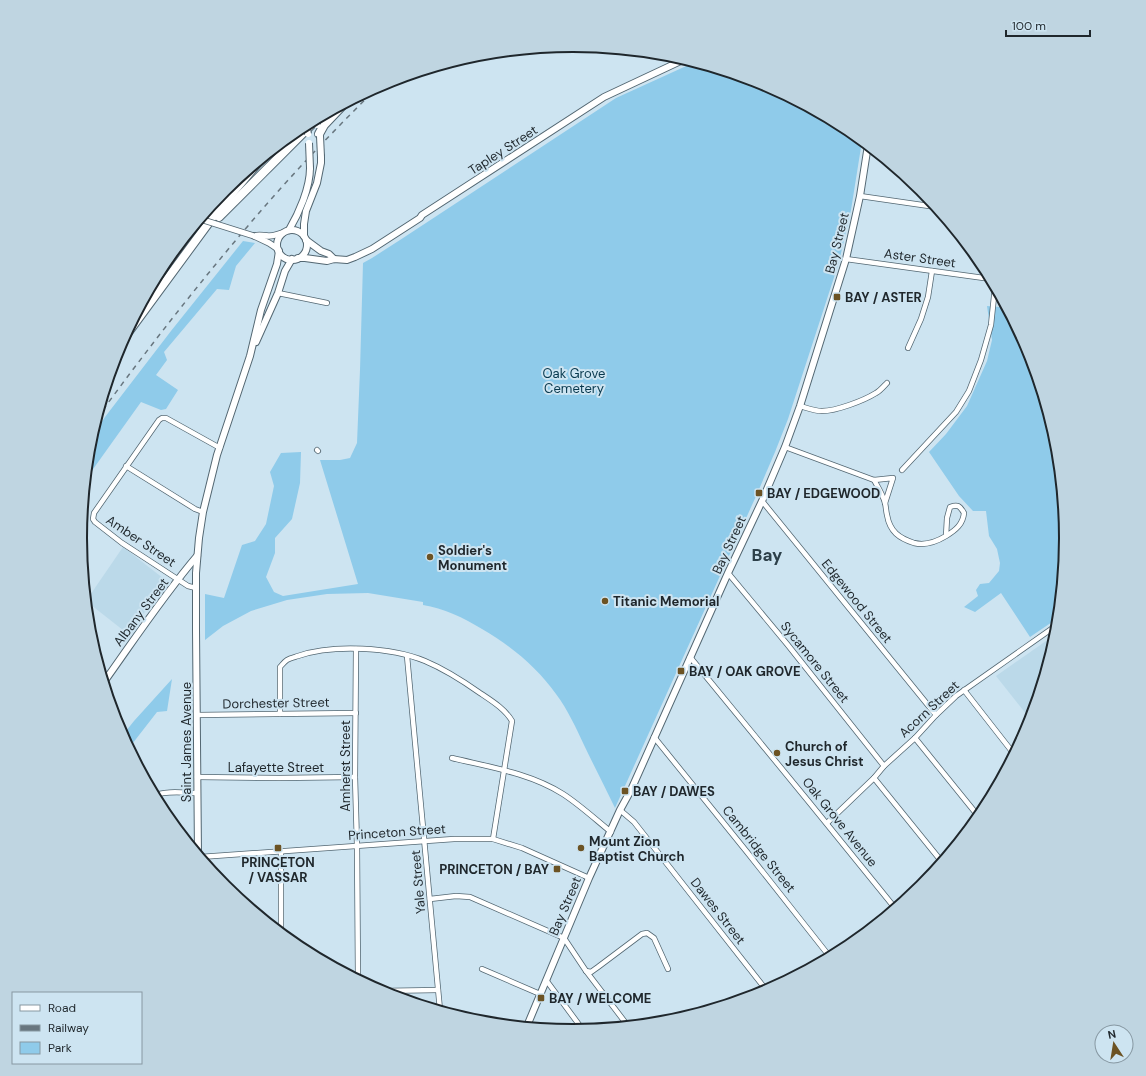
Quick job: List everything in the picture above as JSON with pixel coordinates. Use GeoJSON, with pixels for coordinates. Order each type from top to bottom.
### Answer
{"type":"FeatureCollection","features":[{"type":"Feature","properties":{"kind":"highway"},"geometry":{"type":"LineString","coordinates":[[319,135],[324,124],[332,116]]}},
{"type":"Feature","properties":{"kind":"highway"},"geometry":{"type":"LineString","coordinates":[[190,248],[235,200],[303,134]]}},
{"type":"Feature","properties":{"kind":"highway"},"geometry":{"type":"LineString","coordinates":[[142,313],[223,204],[238,186]]}},
{"type":"Feature","properties":{"kind":"main road","name":"Tapley Street"},"geometry":{"type":"LineString","coordinates":[[295,259],[305,258],[327,261],[334,259],[347,260],[361,255],[414,222],[422,215],[604,97],[676,63]]}},
{"type":"Feature","properties":{"kind":"main road"},"geometry":{"type":"LineString","coordinates":[[250,356],[278,293],[284,271],[295,259],[304,254],[307,247],[304,224],[306,211],[317,183],[321,163],[318,125]]}},
{"type":"Feature","properties":{"kind":"main road"},"geometry":{"type":"LineString","coordinates":[[250,356],[262,310],[277,264],[279,239],[296,220],[304,198],[310,173],[307,131]]}},
{"type":"Feature","properties":{"kind":"main road","name":"Bay Street"},"geometry":{"type":"LineString","coordinates":[[529,1022],[589,878],[620,810],[631,790],[785,447],[800,406],[846,259],[860,196],[867,151]]}},
{"type":"Feature","properties":{"kind":"main road"},"geometry":{"type":"LineString","coordinates":[[286,232],[297,231],[321,251],[329,254],[334,259]]}},
{"type":"Feature","properties":{"kind":"main road"},"geometry":{"type":"LineString","coordinates":[[279,250],[284,257],[295,259]]}},
{"type":"Feature","properties":{"kind":"main road","name":"Saint James Avenue"},"geometry":{"type":"LineString","coordinates":[[198,846],[196,715],[197,556],[203,512],[220,448],[250,356]]}},
{"type":"Feature","properties":{"kind":"main road","name":"Albany Street"},"geometry":{"type":"LineString","coordinates":[[108,676],[178,579],[197,556]]}},
{"type":"Feature","properties":{"kind":"street"},"geometry":{"type":"LineString","coordinates":[[860,196],[927,206]]}},
{"type":"Feature","properties":{"kind":"street"},"geometry":{"type":"LineString","coordinates":[[206,221],[254,236],[269,243],[279,250]]}},
{"type":"Feature","properties":{"kind":"street"},"geometry":{"type":"LineString","coordinates":[[254,236],[260,234],[274,236],[286,232]]}},
{"type":"Feature","properties":{"kind":"street","name":"Aster Street"},"geometry":{"type":"LineString","coordinates":[[846,259],[983,278]]}},
{"type":"Feature","properties":{"kind":"street"},"geometry":{"type":"LineString","coordinates":[[908,348],[921,319],[928,297],[932,271]]}},
{"type":"Feature","properties":{"kind":"street"},"geometry":{"type":"LineString","coordinates":[[278,293],[328,303]]}},
{"type":"Feature","properties":{"kind":"street"},"geometry":{"type":"LineString","coordinates":[[902,470],[956,412],[969,391],[981,360],[991,325],[994,295]]}},
{"type":"Feature","properties":{"kind":"street"},"geometry":{"type":"LineString","coordinates":[[800,406],[821,411],[833,410],[877,393],[887,383]]}},
{"type":"Feature","properties":{"kind":"street"},"geometry":{"type":"LineString","coordinates":[[203,512],[195,509],[126,466],[162,418],[166,418],[220,448]]}},
{"type":"Feature","properties":{"kind":"street"},"geometry":{"type":"LineString","coordinates":[[785,447],[874,480],[893,478],[885,503]]}},
{"type":"Feature","properties":{"kind":"street","name":"Amber Street"},"geometry":{"type":"LineString","coordinates":[[126,466],[94,514],[93,519],[122,543],[188,586],[196,588]]}},
{"type":"Feature","properties":{"kind":"street"},"geometry":{"type":"LineString","coordinates":[[874,480],[885,503],[890,526],[895,533],[905,540],[919,544],[931,544],[946,536],[958,527],[963,519],[964,513],[958,506],[955,505],[950,507],[947,518],[946,536]]}},
{"type":"Feature","properties":{"kind":"street","name":"Edgewood Street"},"geometry":{"type":"LineString","coordinates":[[762,501],[936,715]]}},
{"type":"Feature","properties":{"kind":"street","name":"Sycamore Street"},"geometry":{"type":"LineString","coordinates":[[728,573],[787,644],[884,766]]}},
{"type":"Feature","properties":{"kind":"street","name":"Acorn Street"},"geometry":{"type":"LineString","coordinates":[[827,823],[956,696],[1051,630]]}},
{"type":"Feature","properties":{"kind":"street"},"geometry":{"type":"LineString","coordinates":[[280,714],[280,667],[287,660],[305,654],[330,649],[380,650],[424,661],[447,672],[491,700],[508,715],[512,721],[493,839]]}},
{"type":"Feature","properties":{"kind":"street","name":"Amherst Street"},"geometry":{"type":"LineString","coordinates":[[356,649],[355,777],[358,974]]}},
{"type":"Feature","properties":{"kind":"street","name":"Yale Street"},"geometry":{"type":"LineString","coordinates":[[407,656],[439,1005]]}},
{"type":"Feature","properties":{"kind":"street","name":"Oak Grove Avenue"},"geometry":{"type":"LineString","coordinates":[[690,657],[892,904]]}},
{"type":"Feature","properties":{"kind":"street"},"geometry":{"type":"LineString","coordinates":[[964,690],[1011,750]]}},
{"type":"Feature","properties":{"kind":"street","name":"Dorchester Street"},"geometry":{"type":"LineString","coordinates":[[196,715],[356,713]]}},
{"type":"Feature","properties":{"kind":"street","name":"Cambridge Street"},"geometry":{"type":"LineString","coordinates":[[654,737],[748,852],[826,952]]}},
{"type":"Feature","properties":{"kind":"street"},"geometry":{"type":"LineString","coordinates":[[915,738],[975,811]]}},
{"type":"Feature","properties":{"kind":"street"},"geometry":{"type":"LineString","coordinates":[[452,758],[504,771],[546,784],[577,804],[611,832]]}},
{"type":"Feature","properties":{"kind":"street","name":"Lafayette Street"},"geometry":{"type":"LineString","coordinates":[[197,777],[355,777]]}},
{"type":"Feature","properties":{"kind":"street"},"geometry":{"type":"LineString","coordinates":[[874,778],[938,858]]}},
{"type":"Feature","properties":{"kind":"street"},"geometry":{"type":"LineString","coordinates":[[160,794],[197,792]]}},
{"type":"Feature","properties":{"kind":"street","name":"Dawes Street"},"geometry":{"type":"LineString","coordinates":[[620,810],[638,828],[763,985]]}},
{"type":"Feature","properties":{"kind":"street","name":"Princeton Street"},"geometry":{"type":"LineString","coordinates":[[207,857],[454,839],[493,839],[522,848],[589,878]]}},
{"type":"Feature","properties":{"kind":"street"},"geometry":{"type":"LineString","coordinates":[[281,852],[281,927]]}},
{"type":"Feature","properties":{"kind":"street"},"geometry":{"type":"LineString","coordinates":[[430,899],[456,896],[470,897],[564,938],[586,971],[624,1021]]}},
{"type":"Feature","properties":{"kind":"street"},"geometry":{"type":"LineString","coordinates":[[586,971],[591,972],[642,934],[647,933],[654,938],[668,968]]}},
{"type":"Feature","properties":{"kind":"street"},"geometry":{"type":"LineString","coordinates":[[482,969],[540,994]]}},
{"type":"Feature","properties":{"kind":"street"},"geometry":{"type":"LineString","coordinates":[[546,980],[578,1024]]}},
{"type":"Feature","properties":{"kind":"street"},"geometry":{"type":"LineString","coordinates":[[397,991],[438,990]]}},
{"type":"Feature","properties":{"kind":"shaded area"},"geometry":{"type":"Polygon","coordinates":[[[123,547],[168,582],[128,634],[92,605],[90,595],[123,547]]]}},
{"type":"Feature","properties":{"kind":"shaded area"},"geometry":{"type":"Polygon","coordinates":[[[1048,639],[1026,714],[996,676],[1048,639]]]}},
{"type":"Feature","properties":{"kind":"green space","name":"Oak Grove Cemetery"},"geometry":{"type":"Polygon","coordinates":[[[687,66],[729,78],[788,102],[816,117],[861,147],[851,210],[839,262],[788,419],[757,494],[615,808],[572,719],[549,684],[513,649],[461,617],[438,608],[423,605],[423,602],[368,593],[327,594],[287,600],[251,611],[223,626],[205,640],[205,594],[224,598],[242,545],[255,541],[266,524],[274,486],[270,472],[281,453],[301,452],[300,483],[292,519],[275,538],[275,553],[266,577],[274,592],[283,596],[358,584],[320,460],[340,460],[350,458],[357,443],[363,263],[616,98],[687,66]]]}},
{"type":"Feature","properties":{"kind":"green space"},"geometry":{"type":"Polygon","coordinates":[[[243,241],[255,243],[236,266],[229,290],[217,289],[164,352],[167,360],[156,375],[178,390],[166,409],[161,410],[141,402],[92,471],[101,423],[171,331],[243,241]]]}},
{"type":"Feature","properties":{"kind":"green space"},"geometry":{"type":"Polygon","coordinates":[[[987,306],[1000,307],[1022,352],[1042,412],[1050,443],[1058,506],[1058,570],[1052,622],[1030,637],[1001,593],[975,612],[964,607],[978,596],[976,590],[980,584],[989,583],[999,571],[1000,563],[997,549],[989,536],[986,511],[973,511],[959,496],[929,452],[946,434],[967,406],[987,361],[992,340],[987,306]]]}},
{"type":"Feature","properties":{"kind":"green space"},"geometry":{"type":"Polygon","coordinates":[[[172,679],[167,711],[157,712],[133,743],[127,730],[172,679]]]}},
{"type":"Feature","properties":{"kind":"railway"},"geometry":{"type":"LineString","coordinates":[[106,406],[176,314],[238,238],[303,164],[367,98]]}},
{"type":"Feature","properties":{"kind":"place","name":"BAY / ASTER"},"geometry":{"type":"Point","coordinates":[837,297]}},
{"type":"Feature","properties":{"kind":"place","name":"BAY / EDGEWOOD"},"geometry":{"type":"Point","coordinates":[759,493]}},
{"type":"Feature","properties":{"kind":"place","name":"Soldier's Monument"},"geometry":{"type":"Point","coordinates":[430,557]}},
{"type":"Feature","properties":{"kind":"place","name":"Titanic Memorial"},"geometry":{"type":"Point","coordinates":[605,601]}},
{"type":"Feature","properties":{"kind":"place","name":"BAY / OAK GROVE"},"geometry":{"type":"Point","coordinates":[681,671]}},
{"type":"Feature","properties":{"kind":"place","name":"Church of Jesus Christ"},"geometry":{"type":"Point","coordinates":[777,753]}},
{"type":"Feature","properties":{"kind":"place","name":"BAY / DAWES"},"geometry":{"type":"Point","coordinates":[625,791]}},
{"type":"Feature","properties":{"kind":"place","name":"PRINCETON / VASSAR"},"geometry":{"type":"Point","coordinates":[278,848]}},
{"type":"Feature","properties":{"kind":"place","name":"Mount Zion Baptist Church"},"geometry":{"type":"Point","coordinates":[581,848]}},
{"type":"Feature","properties":{"kind":"place","name":"PRINCETON / BAY"},"geometry":{"type":"Point","coordinates":[557,869]}},
{"type":"Feature","properties":{"kind":"place","name":"BAY / WELCOME"},"geometry":{"type":"Point","coordinates":[541,998]}},
{"type":"Feature","properties":{"kind":"district","name":"Bay"},"geometry":{"type":"Point","coordinates":[767,555]}}]}
